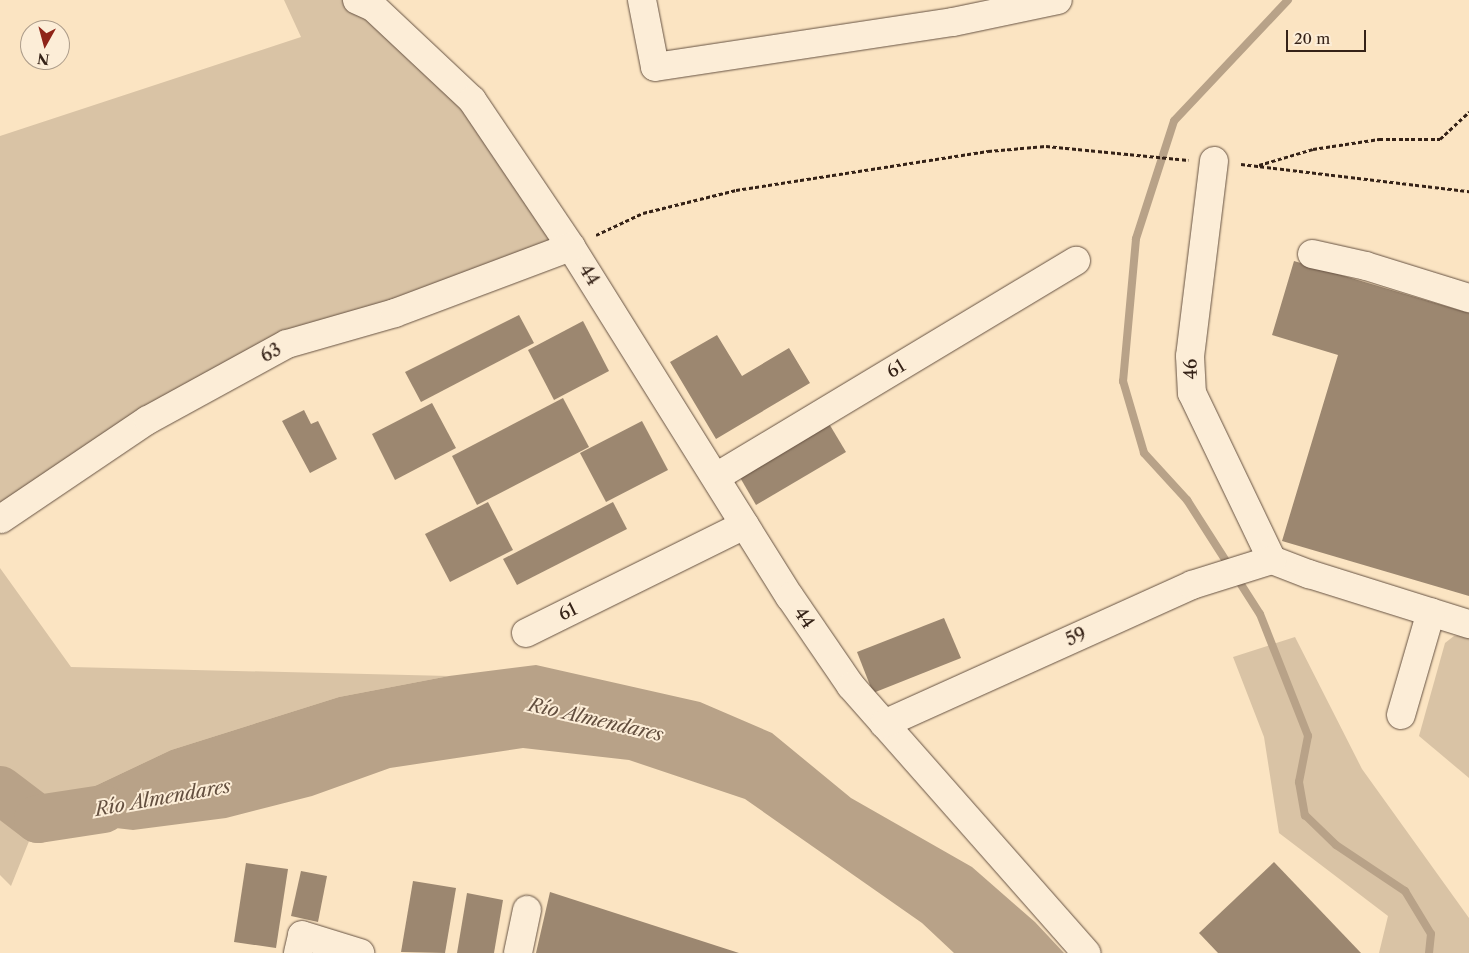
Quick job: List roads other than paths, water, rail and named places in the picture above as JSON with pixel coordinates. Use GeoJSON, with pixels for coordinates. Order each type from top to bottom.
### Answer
{"type":"FeatureCollection","features":[{"type":"Feature","properties":{"kind":"street","name":"44"},"geometry":{"type":"LineString","coordinates":[[357,0],[373,7],[472,100],[571,246],[790,597],[851,686],[1086,953]]}},
{"type":"Feature","properties":{"kind":"street"},"geometry":{"type":"LineString","coordinates":[[642,0],[655,67],[953,22],[1052,1]]}},
{"type":"Feature","properties":{"kind":"street","name":"46"},"geometry":{"type":"LineString","coordinates":[[1204,161],[1190,356],[1192,393],[1272,560]]}},
{"type":"Feature","properties":{"kind":"street","name":"63"},"geometry":{"type":"LineString","coordinates":[[1,519],[148,420],[287,344],[395,313],[571,246]]}},
{"type":"Feature","properties":{"kind":"street"},"geometry":{"type":"LineString","coordinates":[[1312,254],[1366,266],[1469,298]]}},
{"type":"Feature","properties":{"kind":"street","name":"61"},"geometry":{"type":"LineString","coordinates":[[716,477],[1076,261]]}},
{"type":"Feature","properties":{"kind":"street","name":"61"},"geometry":{"type":"LineString","coordinates":[[526,633],[745,525]]}},
{"type":"Feature","properties":{"kind":"street"},"geometry":{"type":"LineString","coordinates":[[1272,560],[1309,574],[1469,624]]}},
{"type":"Feature","properties":{"kind":"street","name":"59"},"geometry":{"type":"LineString","coordinates":[[884,724],[1192,585],[1272,560]]}},
{"type":"Feature","properties":{"kind":"street"},"geometry":{"type":"LineString","coordinates":[[1401,715],[1431,612]]}},
{"type":"Feature","properties":{"kind":"street"},"geometry":{"type":"LineString","coordinates":[[518,953],[527,910]]}},
{"type":"Feature","properties":{"kind":"street"},"geometry":{"type":"LineString","coordinates":[[300,944],[360,953]]}},
{"type":"Feature","properties":{"kind":"water"},"geometry":{"type":"Polygon","coordinates":[[[536,665],[700,702],[772,733],[851,798],[972,867],[1035,922],[1064,953],[954,953],[922,923],[745,799],[629,760],[523,748],[390,768],[312,796],[226,818],[133,830],[38,819],[78,794],[171,750],[339,697],[449,676],[536,665]]]}},
{"type":"Feature","properties":{"kind":"waterway"},"geometry":{"type":"LineString","coordinates":[[1288,0],[1174,121],[1136,239],[1123,381],[1144,453],[1187,500],[1260,614],[1308,736],[1299,782],[1305,815],[1336,845],[1405,891],[1431,934],[1429,953]]}},
{"type":"Feature","properties":{"kind":"waterway","name":"Río Almendares"},"geometry":{"type":"LineString","coordinates":[[0,790],[38,819],[103,809]]}}]}
